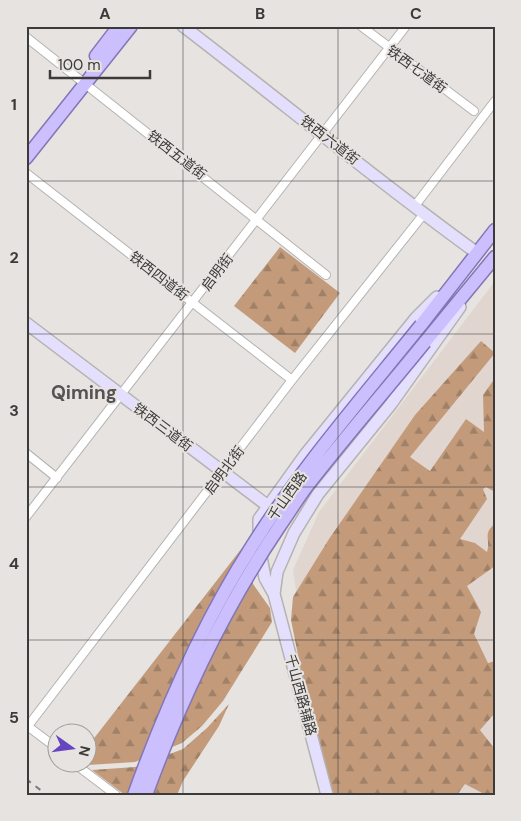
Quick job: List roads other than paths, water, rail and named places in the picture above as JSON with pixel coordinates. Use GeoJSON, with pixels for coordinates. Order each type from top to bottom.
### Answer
{"type":"FeatureCollection","features":[{"type":"Feature","properties":{"kind":"main road"},"geometry":{"type":"LineString","coordinates":[[26,158],[119,26]]}},
{"type":"Feature","properties":{"kind":"main road"},"geometry":{"type":"LineString","coordinates":[[26,146],[131,26]]}},
{"type":"Feature","properties":{"kind":"main road","name":"铁西六道街"},"geometry":{"type":"LineString","coordinates":[[183,26],[323,134],[423,215],[477,253]]}},
{"type":"Feature","properties":{"kind":"main road","name":"千山西路"},"geometry":{"type":"LineString","coordinates":[[134,795],[154,739],[181,676],[251,547],[297,480],[422,325],[495,230]]}},
{"type":"Feature","properties":{"kind":"main road"},"geometry":{"type":"LineString","coordinates":[[274,594],[277,572],[294,533],[318,494],[391,404],[431,350],[492,260]]}},
{"type":"Feature","properties":{"kind":"main road","name":"千山西路"},"geometry":{"type":"LineString","coordinates":[[146,795],[165,743],[192,682],[227,613],[261,553],[306,487],[492,260]]}},
{"type":"Feature","properties":{"kind":"main road"},"geometry":{"type":"LineString","coordinates":[[259,519],[305,455],[416,318],[466,268]]}},
{"type":"Feature","properties":{"kind":"main road","name":"铁西三道街"},"geometry":{"type":"LineString","coordinates":[[26,323],[268,506],[294,533]]}},
{"type":"Feature","properties":{"kind":"main road"},"geometry":{"type":"LineString","coordinates":[[274,594],[265,578],[259,546],[258,507],[252,494],[269,492],[288,478]]}},
{"type":"Feature","properties":{"kind":"main road","name":"千山西路辅路"},"geometry":{"type":"LineString","coordinates":[[274,594],[327,795]]}},
{"type":"Feature","properties":{"kind":"street","name":"铁西七道街"},"geometry":{"type":"LineString","coordinates":[[361,26],[474,111]]}},
{"type":"Feature","properties":{"kind":"street","name":"启明街"},"geometry":{"type":"LineString","coordinates":[[26,517],[194,303],[257,218],[406,26]]}},
{"type":"Feature","properties":{"kind":"street","name":"铁西五道街"},"geometry":{"type":"LineString","coordinates":[[26,37],[257,218],[326,275]]}},
{"type":"Feature","properties":{"kind":"street"},"geometry":{"type":"LineString","coordinates":[[414,207],[495,101]]}},
{"type":"Feature","properties":{"kind":"street","name":"铁西四道街"},"geometry":{"type":"LineString","coordinates":[[26,173],[292,380]]}},
{"type":"Feature","properties":{"kind":"street","name":"启明北街"},"geometry":{"type":"LineString","coordinates":[[27,726],[292,380],[423,215]]}},
{"type":"Feature","properties":{"kind":"street"},"geometry":{"type":"LineString","coordinates":[[26,453],[57,478]]}},
{"type":"Feature","properties":{"kind":"street"},"geometry":{"type":"LineString","coordinates":[[27,726],[48,742]]}},
{"type":"Feature","properties":{"kind":"street"},"geometry":{"type":"LineString","coordinates":[[88,774],[116,795]]}},
{"type":"Feature","properties":{"kind":"railway"},"geometry":{"type":"LineString","coordinates":[[26,779],[47,795]]}},
{"type":"Feature","properties":{"kind":"district","name":"Qiming"},"geometry":{"type":"Point","coordinates":[84,392]}}]}
